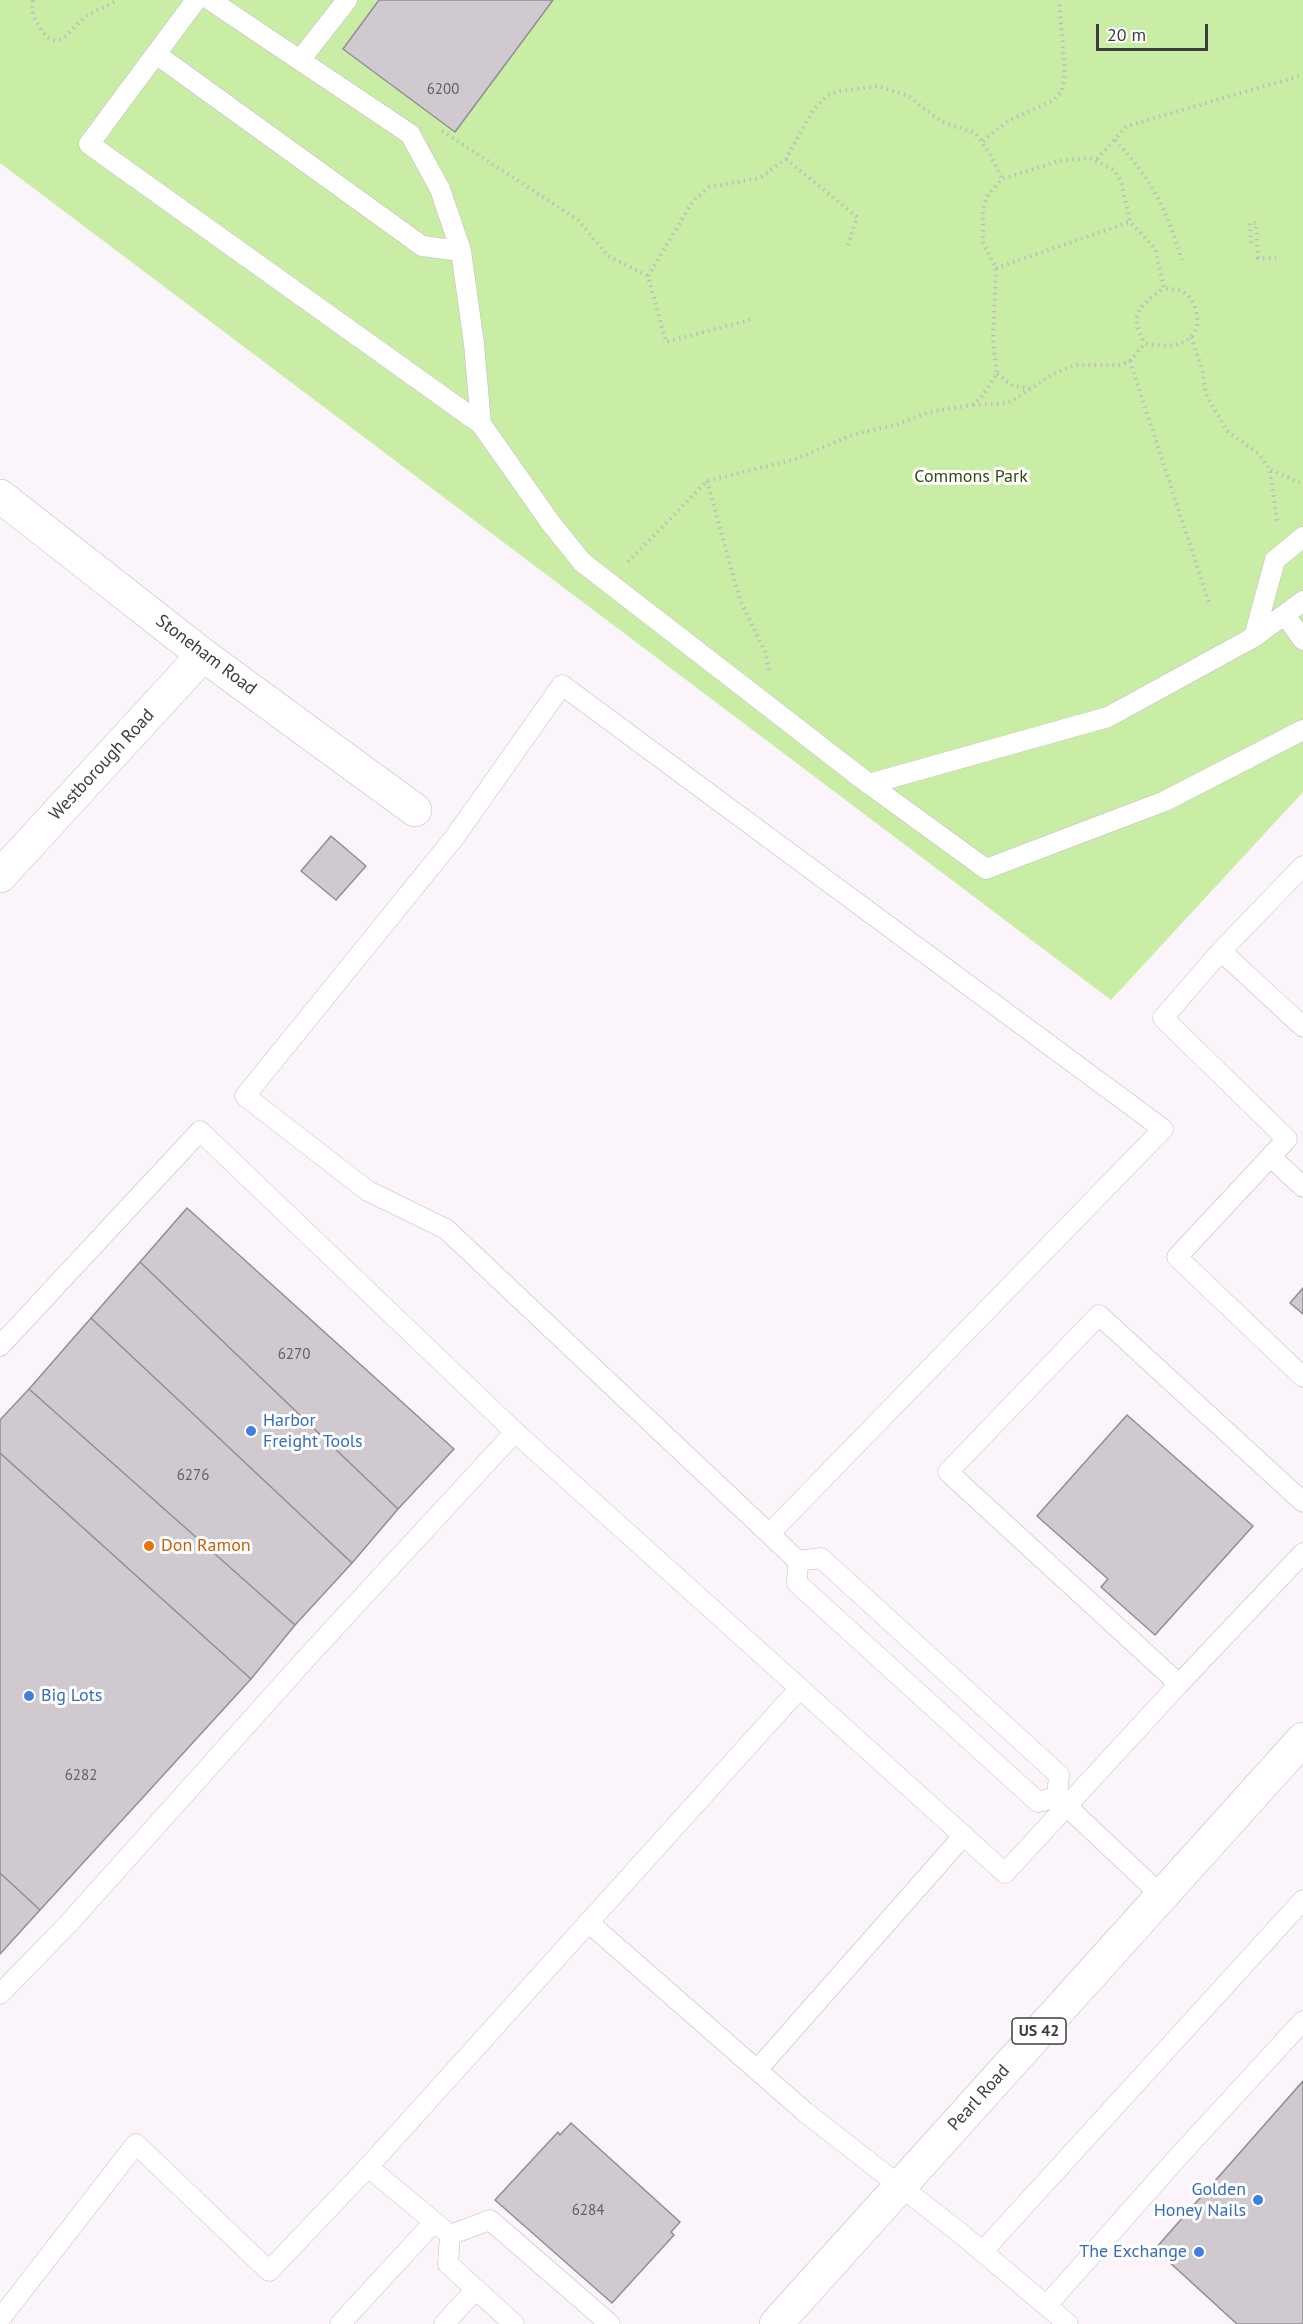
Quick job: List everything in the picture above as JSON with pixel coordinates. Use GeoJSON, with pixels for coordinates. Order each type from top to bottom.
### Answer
{"type":"FeatureCollection","features":[{"type":"Feature","properties":{"kind":"street","name":"Stoneham Road"},"geometry":{"type":"LineString","coordinates":[[0,496],[203,655],[415,810]]}},
{"type":"Feature","properties":{"kind":"street","name":"Westborough Road"},"geometry":{"type":"LineString","coordinates":[[0,876],[203,655]]}},
{"type":"Feature","properties":{"kind":"street","name":"Pearl Road"},"geometry":{"type":"LineString","coordinates":[[776,2324],[1303,1739]]}},
{"type":"Feature","properties":{"kind":"lane"},"geometry":{"type":"LineString","coordinates":[[196,0],[89,144],[481,424],[550,522],[582,562],[869,784],[986,869],[1165,801],[1303,730]]}},
{"type":"Feature","properties":{"kind":"lane"},"geometry":{"type":"LineString","coordinates":[[210,0],[410,134],[440,189],[461,251],[474,344],[481,424]]}},
{"type":"Feature","properties":{"kind":"lane"},"geometry":{"type":"LineString","coordinates":[[300,60],[347,0]]}},
{"type":"Feature","properties":{"kind":"lane"},"geometry":{"type":"LineString","coordinates":[[156,54],[422,246],[461,251]]}},
{"type":"Feature","properties":{"kind":"lane"},"geometry":{"type":"LineString","coordinates":[[1254,637],[1275,560],[1303,537]]}},
{"type":"Feature","properties":{"kind":"lane"},"geometry":{"type":"LineString","coordinates":[[869,784],[1108,717],[1254,637],[1303,601]]}},
{"type":"Feature","properties":{"kind":"lane"},"geometry":{"type":"LineString","coordinates":[[1285,615],[1303,640]]}},
{"type":"Feature","properties":{"kind":"lane"},"geometry":{"type":"LineString","coordinates":[[771,1532],[1163,1129],[562,685],[454,838],[245,1096],[368,1191],[446,1229],[771,1532],[798,1561],[797,1583],[805,1591],[1038,1802],[1062,1801]]}},
{"type":"Feature","properties":{"kind":"lane"},"geometry":{"type":"LineString","coordinates":[[1299,877],[1221,951],[1163,1018],[1287,1139],[1177,1257],[1303,1377]]}},
{"type":"Feature","properties":{"kind":"lane"},"geometry":{"type":"LineString","coordinates":[[1221,951],[1303,1027]]}},
{"type":"Feature","properties":{"kind":"lane"},"geometry":{"type":"LineString","coordinates":[[0,1346],[200,1131],[515,1432],[1005,1873],[1062,1801],[1179,1684],[1303,1553]]}},
{"type":"Feature","properties":{"kind":"lane"},"geometry":{"type":"LineString","coordinates":[[1271,1157],[1303,1187]]}},
{"type":"Feature","properties":{"kind":"lane"},"geometry":{"type":"LineString","coordinates":[[1179,1684],[948,1472],[1099,1315],[1303,1502]]}},
{"type":"Feature","properties":{"kind":"lane"},"geometry":{"type":"LineString","coordinates":[[0,1994],[69,1923],[311,1653],[515,1432]]}},
{"type":"Feature","properties":{"kind":"lane"},"geometry":{"type":"LineString","coordinates":[[798,1561],[821,1558],[1059,1775],[1062,1801],[1162,1896]]}},
{"type":"Feature","properties":{"kind":"lane"},"geometry":{"type":"LineString","coordinates":[[0,2319],[136,2144],[269,2271],[368,2167],[800,1688]]}},
{"type":"Feature","properties":{"kind":"lane"},"geometry":{"type":"LineString","coordinates":[[758,2070],[963,1836]]}},
{"type":"Feature","properties":{"kind":"lane"},"geometry":{"type":"LineString","coordinates":[[982,2252],[1303,1900]]}},
{"type":"Feature","properties":{"kind":"lane"},"geometry":{"type":"LineString","coordinates":[[588,1922],[805,2112],[982,2252],[1068,2324]]}},
{"type":"Feature","properties":{"kind":"lane"},"geometry":{"type":"LineString","coordinates":[[1047,2305],[1303,2021]]}},
{"type":"Feature","properties":{"kind":"lane"},"geometry":{"type":"LineString","coordinates":[[368,2167],[450,2235]]}},
{"type":"Feature","properties":{"kind":"lane"},"geometry":{"type":"LineString","coordinates":[[450,2235],[490,2220],[610,2324]]}},
{"type":"Feature","properties":{"kind":"lane"},"geometry":{"type":"LineString","coordinates":[[340,2324],[434,2222]]}},
{"type":"Feature","properties":{"kind":"lane"},"geometry":{"type":"LineString","coordinates":[[450,2235],[448,2264],[514,2324]]}},
{"type":"Feature","properties":{"kind":"lane"},"geometry":{"type":"LineString","coordinates":[[444,2324],[476,2289]]}},
{"type":"Feature","properties":{"kind":"path"},"geometry":{"type":"LineString","coordinates":[[33,0],[31,10],[39,27],[47,38],[56,40],[63,39],[87,15],[118,0]]}},
{"type":"Feature","properties":{"kind":"path"},"geometry":{"type":"LineString","coordinates":[[983,141],[1008,121],[1054,100],[1062,91],[1065,74],[1059,0]]}},
{"type":"Feature","properties":{"kind":"path"},"geometry":{"type":"LineString","coordinates":[[1097,159],[1127,126],[1303,75]]}},
{"type":"Feature","properties":{"kind":"path"},"geometry":{"type":"LineString","coordinates":[[753,319],[666,342],[648,276],[693,201],[709,187],[760,178],[786,159],[813,110],[828,95],[878,86],[908,96],[942,122],[975,132],[983,141],[1002,180]]}},
{"type":"Feature","properties":{"kind":"path"},"geometry":{"type":"LineString","coordinates":[[439,129],[578,220],[608,256],[648,276]]}},
{"type":"Feature","properties":{"kind":"path"},"geometry":{"type":"LineString","coordinates":[[1115,139],[1149,179],[1169,217],[1182,260]]}},
{"type":"Feature","properties":{"kind":"path"},"geometry":{"type":"LineString","coordinates":[[972,405],[989,389],[996,374],[993,339],[996,268],[983,243],[983,208],[988,195],[1002,180],[1059,161],[1090,158],[1097,159],[1114,170],[1121,181],[1130,222],[1155,248],[1164,288]]}},
{"type":"Feature","properties":{"kind":"path"},"geometry":{"type":"LineString","coordinates":[[786,159],[857,217],[848,245]]}},
{"type":"Feature","properties":{"kind":"path"},"geometry":{"type":"LineString","coordinates":[[996,268],[1130,222]]}},
{"type":"Feature","properties":{"kind":"path"},"geometry":{"type":"LineString","coordinates":[[1251,243],[1250,223],[1256,223],[1258,258],[1276,258]]}},
{"type":"Feature","properties":{"kind":"path"},"geometry":{"type":"LineString","coordinates":[[1164,288],[1183,292],[1194,302],[1198,319],[1191,337],[1181,344],[1162,348],[1144,343],[1137,330],[1137,316],[1144,303],[1164,288]]}},
{"type":"Feature","properties":{"kind":"path"},"geometry":{"type":"LineString","coordinates":[[1191,337],[1202,368],[1206,394],[1227,430],[1259,454],[1270,470],[1278,524]]}},
{"type":"Feature","properties":{"kind":"path"},"geometry":{"type":"LineString","coordinates":[[623,567],[707,481],[811,455],[852,435],[898,424],[929,412],[972,405],[1008,403],[1054,373],[1075,365],[1120,365],[1130,361],[1144,343]]}},
{"type":"Feature","properties":{"kind":"path"},"geometry":{"type":"LineString","coordinates":[[1130,361],[1210,606]]}},
{"type":"Feature","properties":{"kind":"path"},"geometry":{"type":"LineString","coordinates":[[996,374],[1012,386],[1032,389]]}},
{"type":"Feature","properties":{"kind":"path"},"geometry":{"type":"LineString","coordinates":[[1270,470],[1303,484]]}},
{"type":"Feature","properties":{"kind":"path"},"geometry":{"type":"LineString","coordinates":[[707,481],[740,600],[765,652],[770,672]]}},
{"type":"Feature","properties":{"kind":"green space","name":"Commons Park"},"geometry":{"type":"Polygon","coordinates":[[[0,0],[1303,0],[1303,792],[1111,1000],[0,163],[0,0]]]}},
{"type":"Feature","properties":{"kind":"building"},"geometry":{"type":"Polygon","coordinates":[[[379,0],[553,0],[455,132],[343,49],[379,0]]]}},
{"type":"Feature","properties":{"kind":"building"},"geometry":{"type":"Polygon","coordinates":[[[331,836],[366,866],[336,900],[301,871],[331,836]]]}},
{"type":"Feature","properties":{"kind":"building"},"geometry":{"type":"Polygon","coordinates":[[[187,1208],[454,1449],[398,1509],[140,1262],[187,1208]]]}},
{"type":"Feature","properties":{"kind":"building"},"geometry":{"type":"Polygon","coordinates":[[[140,1262],[398,1509],[352,1563],[91,1318],[140,1262]]]}},
{"type":"Feature","properties":{"kind":"building"},"geometry":{"type":"Polygon","coordinates":[[[1303,1288],[1303,1314],[1290,1303],[1303,1288]]]}},
{"type":"Feature","properties":{"kind":"building"},"geometry":{"type":"Polygon","coordinates":[[[91,1318],[352,1563],[295,1625],[29,1389],[91,1318]]]}},
{"type":"Feature","properties":{"kind":"building"},"geometry":{"type":"Polygon","coordinates":[[[29,1389],[295,1625],[251,1679],[0,1453],[0,1420],[29,1389]]]}},
{"type":"Feature","properties":{"kind":"building"},"geometry":{"type":"Polygon","coordinates":[[[1127,1415],[1253,1526],[1155,1635],[1101,1587],[1108,1579],[1037,1516],[1127,1415]]]}},
{"type":"Feature","properties":{"kind":"building"},"geometry":{"type":"Polygon","coordinates":[[[0,1453],[251,1679],[40,1910],[0,1873],[0,1453]]]}},
{"type":"Feature","properties":{"kind":"building"},"geometry":{"type":"Polygon","coordinates":[[[0,1873],[40,1910],[0,1954],[0,1873]]]}},
{"type":"Feature","properties":{"kind":"building"},"geometry":{"type":"Polygon","coordinates":[[[1303,2081],[1303,2324],[1237,2324],[1155,2249],[1303,2081]]]}},
{"type":"Feature","properties":{"kind":"building"},"geometry":{"type":"Polygon","coordinates":[[[571,2123],[680,2222],[671,2232],[674,2235],[612,2303],[495,2200],[558,2132],[560,2135],[571,2123]]]}},
{"type":"Feature","properties":{"kind":"place","name":"Harbor Freight Tools"},"geometry":{"type":"Point","coordinates":[251,1431]}},
{"type":"Feature","properties":{"kind":"place","name":"Don Ramon"},"geometry":{"type":"Point","coordinates":[149,1546]}},
{"type":"Feature","properties":{"kind":"place","name":"Big Lots"},"geometry":{"type":"Point","coordinates":[29,1696]}},
{"type":"Feature","properties":{"kind":"place","name":"Golden Honey Nails"},"geometry":{"type":"Point","coordinates":[1258,2200]}},
{"type":"Feature","properties":{"kind":"place","name":"The Exchange"},"geometry":{"type":"Point","coordinates":[1199,2252]}}]}
